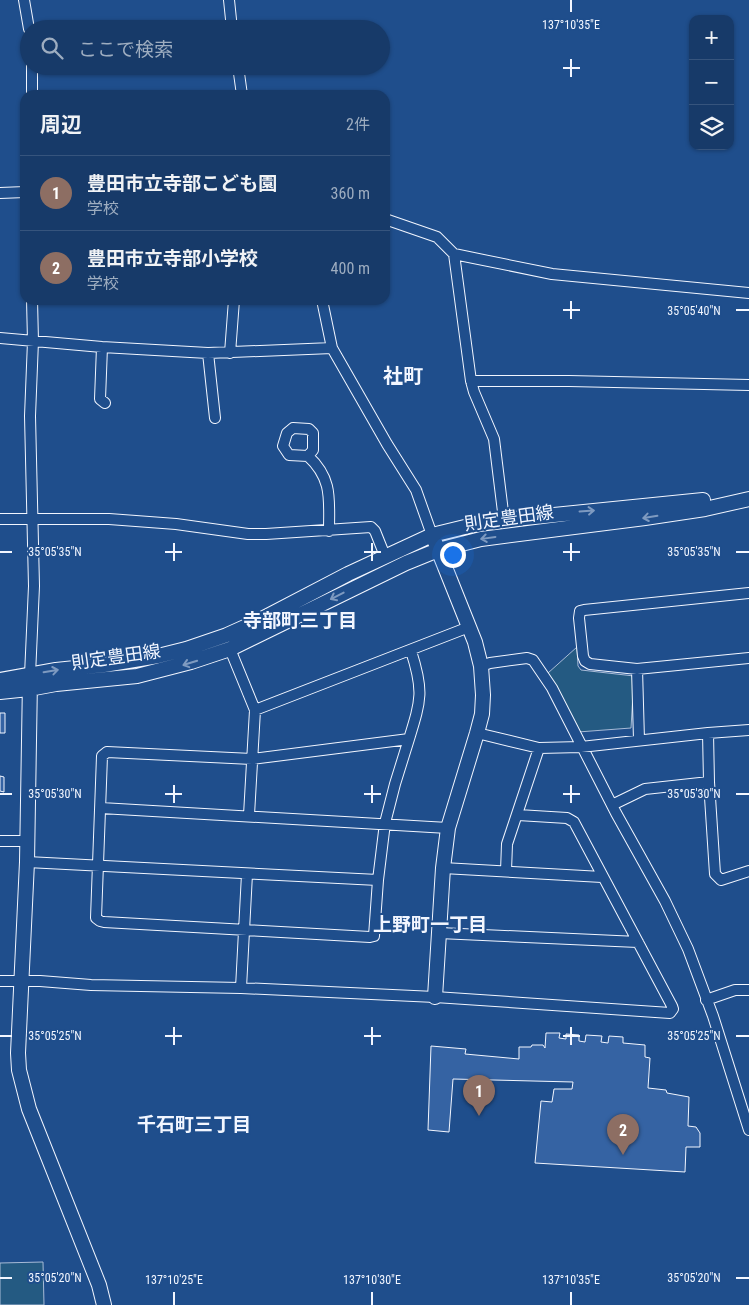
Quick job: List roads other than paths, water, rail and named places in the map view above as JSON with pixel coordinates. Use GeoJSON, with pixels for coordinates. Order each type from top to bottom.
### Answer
{"type":"FeatureCollection","features":[{"type":"Feature","properties":{"kind":"main road","name":"則定豊田線"},"geometry":{"type":"LineString","coordinates":[[1,684],[30,675],[158,656],[227,635],[385,556],[432,535],[504,520],[749,497]]}},
{"type":"Feature","properties":{"kind":"main road","name":"則定豊田線"},"geometry":{"type":"LineString","coordinates":[[1,684],[29,690],[56,684],[138,676],[230,649],[377,576],[438,550],[480,539],[705,509],[749,497]]}},
{"type":"Feature","properties":{"kind":"main road"},"geometry":{"type":"LineString","coordinates":[[432,535],[475,642],[481,666],[482,707],[477,733],[448,828],[443,868],[435,997]]}},
{"type":"Feature","properties":{"kind":"main road"},"geometry":{"type":"LineString","coordinates":[[30,675],[26,862],[18,1053],[29,1109],[95,1276],[104,1305]]}},
{"type":"Feature","properties":{"kind":"street"},"geometry":{"type":"LineString","coordinates":[[24,0],[27,20]]}},
{"type":"Feature","properties":{"kind":"street"},"geometry":{"type":"LineString","coordinates":[[230,0],[231,20]]}},
{"type":"Feature","properties":{"kind":"street"},"geometry":{"type":"LineString","coordinates":[[32,75],[32,90]]}},
{"type":"Feature","properties":{"kind":"street"},"geometry":{"type":"LineString","coordinates":[[239,75],[241,90]]}},
{"type":"Feature","properties":{"kind":"street"},"geometry":{"type":"LineString","coordinates":[[0,193],[20,192]]}},
{"type":"Feature","properties":{"kind":"street"},"geometry":{"type":"LineString","coordinates":[[390,221],[437,238],[454,254],[552,274],[749,293]]}},
{"type":"Feature","properties":{"kind":"street"},"geometry":{"type":"LineString","coordinates":[[454,254],[471,381],[494,439],[504,520]]}},
{"type":"Feature","properties":{"kind":"street"},"geometry":{"type":"LineString","coordinates":[[30,675],[34,586],[30,416],[33,341],[32,305]]}},
{"type":"Feature","properties":{"kind":"street"},"geometry":{"type":"LineString","coordinates":[[230,353],[234,305]]}},
{"type":"Feature","properties":{"kind":"street"},"geometry":{"type":"LineString","coordinates":[[323,305],[332,348],[387,444],[416,490],[432,535]]}},
{"type":"Feature","properties":{"kind":"street"},"geometry":{"type":"LineString","coordinates":[[0,338],[102,347],[208,353],[332,348]]}},
{"type":"Feature","properties":{"kind":"street"},"geometry":{"type":"LineString","coordinates":[[102,347],[100,400],[105,403]]}},
{"type":"Feature","properties":{"kind":"street"},"geometry":{"type":"LineString","coordinates":[[208,353],[215,418]]}},
{"type":"Feature","properties":{"kind":"street"},"geometry":{"type":"LineString","coordinates":[[471,381],[749,385]]}},
{"type":"Feature","properties":{"kind":"street"},"geometry":{"type":"LineString","coordinates":[[308,456],[323,473],[328,486],[330,496],[329,531]]}},
{"type":"Feature","properties":{"kind":"street"},"geometry":{"type":"LineString","coordinates":[[0,519],[118,520],[176,524],[248,534],[370,528],[375,531],[385,556]]}},
{"type":"Feature","properties":{"kind":"street"},"geometry":{"type":"LineString","coordinates":[[749,593],[580,611],[579,618],[585,661],[590,664],[638,669],[749,658]]}},
{"type":"Feature","properties":{"kind":"street"},"geometry":{"type":"LineString","coordinates":[[255,710],[469,627]]}},
{"type":"Feature","properties":{"kind":"street"},"geometry":{"type":"LineString","coordinates":[[230,649],[255,710],[249,815]]}},
{"type":"Feature","properties":{"kind":"street"},"geometry":{"type":"LineString","coordinates":[[409,739],[252,759],[107,752],[102,756],[96,915],[100,921],[372,937],[376,933],[378,880],[386,824],[395,784],[409,739],[420,701],[418,674],[411,651]]}},
{"type":"Feature","properties":{"kind":"street"},"geometry":{"type":"LineString","coordinates":[[481,666],[527,658],[533,660],[552,688],[684,941],[748,1123]]}},
{"type":"Feature","properties":{"kind":"street"},"geometry":{"type":"LineString","coordinates":[[638,669],[639,740]]}},
{"type":"Feature","properties":{"kind":"street"},"geometry":{"type":"LineString","coordinates":[[477,733],[539,748],[582,747],[708,732],[749,730]]}},
{"type":"Feature","properties":{"kind":"street"},"geometry":{"type":"LineString","coordinates":[[708,732],[715,874],[721,880],[749,871]]}},
{"type":"Feature","properties":{"kind":"street"},"geometry":{"type":"LineString","coordinates":[[506,871],[507,844],[539,748]]}},
{"type":"Feature","properties":{"kind":"street"},"geometry":{"type":"LineString","coordinates":[[612,805],[645,789],[709,782]]}},
{"type":"Feature","properties":{"kind":"street"},"geometry":{"type":"LineString","coordinates":[[101,808],[249,815],[448,828]]}},
{"type":"Feature","properties":{"kind":"street"},"geometry":{"type":"LineString","coordinates":[[0,981],[241,988],[435,997],[670,1013],[673,1009],[672,1006],[602,878],[574,822],[570,819],[518,815]]}},
{"type":"Feature","properties":{"kind":"street"},"geometry":{"type":"LineString","coordinates":[[0,842],[26,841]]}},
{"type":"Feature","properties":{"kind":"street"},"geometry":{"type":"LineString","coordinates":[[26,862],[378,880]]}},
{"type":"Feature","properties":{"kind":"street"},"geometry":{"type":"LineString","coordinates":[[443,868],[602,878]]}},
{"type":"Feature","properties":{"kind":"street"},"geometry":{"type":"LineString","coordinates":[[241,988],[247,874]]}},
{"type":"Feature","properties":{"kind":"street"},"geometry":{"type":"LineString","coordinates":[[439,933],[638,942]]}},
{"type":"Feature","properties":{"kind":"street"},"geometry":{"type":"LineString","coordinates":[[706,1000],[735,990],[749,990]]}},
{"type":"Feature","properties":{"kind":"place","name":"豊田市立寺部こども園"},"geometry":{"type":"Point","coordinates":[479,1116]}},
{"type":"Feature","properties":{"kind":"place","name":"豊田市立寺部小学校"},"geometry":{"type":"Point","coordinates":[623,1155]}},
{"type":"Feature","properties":{"kind":"district","name":"社町"},"geometry":{"type":"Point","coordinates":[403,376]}},
{"type":"Feature","properties":{"kind":"district","name":"寺部町三丁目"},"geometry":{"type":"Point","coordinates":[300,620]}},
{"type":"Feature","properties":{"kind":"district","name":"上野町一丁目"},"geometry":{"type":"Point","coordinates":[430,924]}},
{"type":"Feature","properties":{"kind":"district","name":"千石町三丁目"},"geometry":{"type":"Point","coordinates":[194,1124]}}]}
